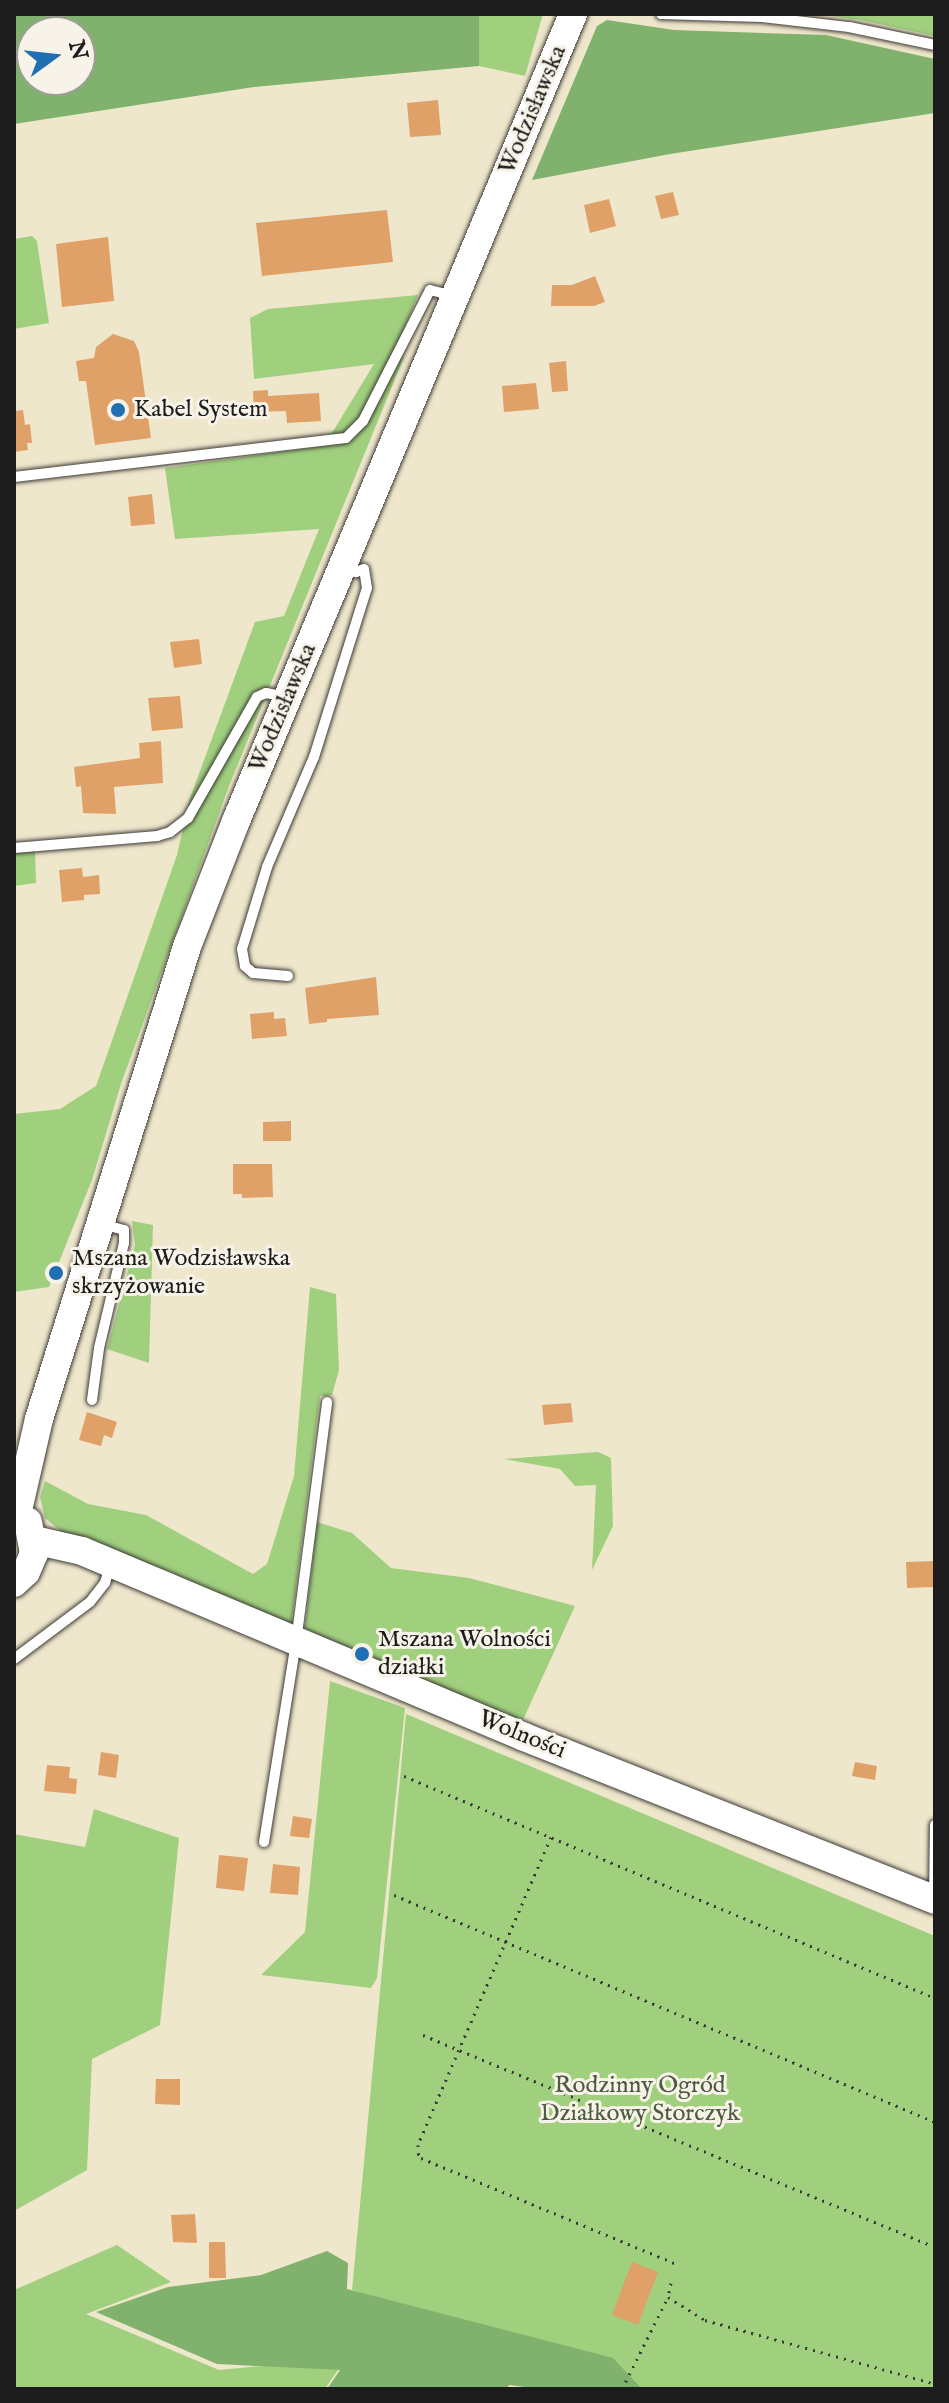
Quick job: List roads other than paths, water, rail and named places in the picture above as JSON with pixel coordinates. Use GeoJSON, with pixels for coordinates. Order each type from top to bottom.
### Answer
{"type":"FeatureCollection","features":[{"type":"Feature","properties":{"kind":"main road","name":"Wodzisławska"},"geometry":{"type":"LineString","coordinates":[[16,1508],[39,1419],[188,944],[573,14]]}},
{"type":"Feature","properties":{"kind":"main road","name":"Wodzisławska"},"geometry":{"type":"LineString","coordinates":[[14,1461],[39,1419]]}},
{"type":"Feature","properties":{"kind":"main road"},"geometry":{"type":"LineString","coordinates":[[16,1508],[31,1526],[26,1563]]}},
{"type":"Feature","properties":{"kind":"main road","name":"Wolności"},"geometry":{"type":"LineString","coordinates":[[26,1563],[82,1551],[110,1566],[934,1900]]}},
{"type":"Feature","properties":{"kind":"lane"},"geometry":{"type":"LineString","coordinates":[[661,14],[762,17],[849,27],[935,45]]}},
{"type":"Feature","properties":{"kind":"lane"},"geometry":{"type":"LineString","coordinates":[[14,477],[346,438],[363,421],[430,290],[456,297]]}},
{"type":"Feature","properties":{"kind":"lane"},"geometry":{"type":"LineString","coordinates":[[288,976],[253,973],[245,966],[242,949],[267,867],[314,757],[367,588],[364,569],[356,572],[344,561]]}},
{"type":"Feature","properties":{"kind":"lane"},"geometry":{"type":"LineString","coordinates":[[14,848],[157,836],[170,832],[188,818],[257,697],[266,693],[288,698]]}},
{"type":"Feature","properties":{"kind":"lane"},"geometry":{"type":"LineString","coordinates":[[92,1400],[99,1348],[124,1243],[124,1230],[99,1224]]}},
{"type":"Feature","properties":{"kind":"lane"},"geometry":{"type":"LineString","coordinates":[[264,1842],[296,1642],[327,1402]]}},
{"type":"Feature","properties":{"kind":"lane"},"geometry":{"type":"LineString","coordinates":[[14,1659],[90,1602],[105,1583],[110,1566]]}},
{"type":"Feature","properties":{"kind":"lane"},"geometry":{"type":"LineString","coordinates":[[934,1900],[935,1825]]}},
{"type":"Feature","properties":{"kind":"place","name":"Kabel System"},"geometry":{"type":"Point","coordinates":[118,410]}},
{"type":"Feature","properties":{"kind":"place","name":"Mszana Wodzisławska skrzyżowanie"},"geometry":{"type":"Point","coordinates":[56,1273]}},
{"type":"Feature","properties":{"kind":"place","name":"Mszana Wolności działki"},"geometry":{"type":"Point","coordinates":[362,1654]}},
{"type":"Feature","properties":{"kind":"park label","name":"Rodzinny Ogród Działkowy Storczyk"},"geometry":{"type":"Point","coordinates":[640,2100]}}]}
